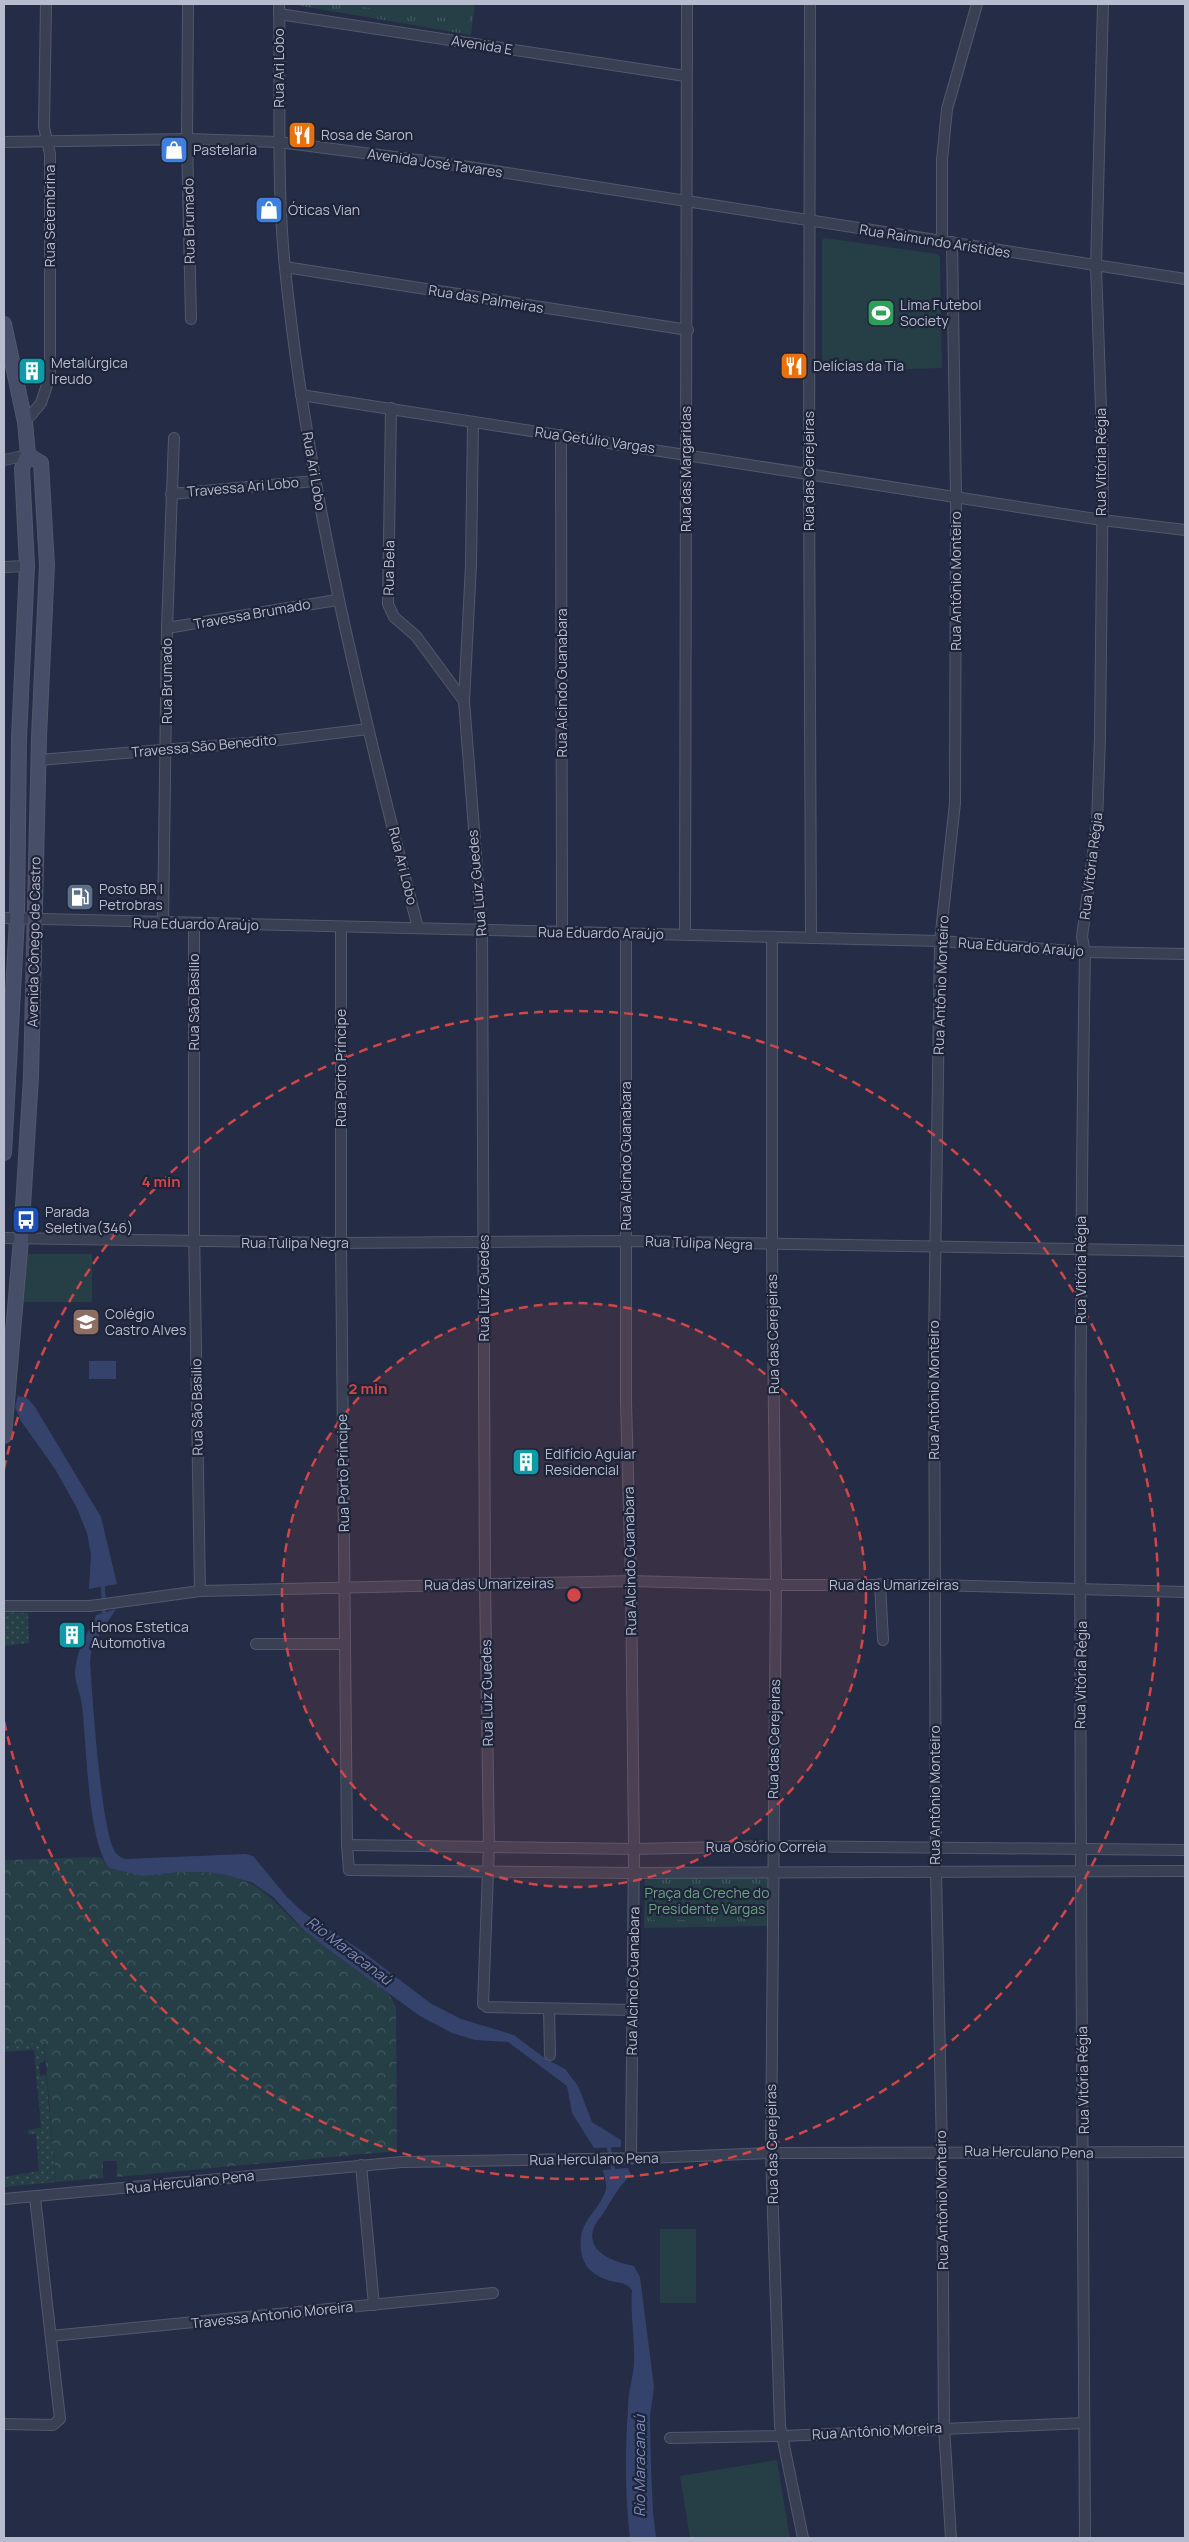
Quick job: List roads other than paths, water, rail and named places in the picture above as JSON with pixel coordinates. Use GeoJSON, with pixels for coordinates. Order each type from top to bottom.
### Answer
{"type":"FeatureCollection","features":[{"type":"Feature","properties":{"kind":"main road","name":"Avenida Cônego de Castro"},"geometry":{"type":"LineString","coordinates":[[4,324],[7,364],[25,422],[28,455],[22,468],[27,566],[10,919],[4,1153]]}},
{"type":"Feature","properties":{"kind":"main road","name":"Avenida Cônego de Castro"},"geometry":{"type":"LineString","coordinates":[[4,1436],[8,1348],[22,1239],[31,1077],[39,737],[47,565],[41,463],[28,455]]}},
{"type":"Feature","properties":{"kind":"main road"},"geometry":{"type":"LineString","coordinates":[[27,566],[47,565]]}},
{"type":"Feature","properties":{"kind":"main road"},"geometry":{"type":"LineString","coordinates":[[19,738],[39,737]]}},
{"type":"Feature","properties":{"kind":"street","name":"Rua Setembrina"},"geometry":{"type":"LineString","coordinates":[[25,422],[41,403],[50,376],[50,154],[44,127],[46,4]]}},
{"type":"Feature","properties":{"kind":"street","name":"Rua Brumado"},"geometry":{"type":"LineString","coordinates":[[188,4],[187,139],[191,319]]}},
{"type":"Feature","properties":{"kind":"street","name":"Rua das Margaridas"},"geometry":{"type":"LineString","coordinates":[[685,934],[688,330],[685,76],[687,4]]}},
{"type":"Feature","properties":{"kind":"street","name":"Rua das Cerejeiras"},"geometry":{"type":"LineString","coordinates":[[810,4],[811,222],[808,475],[811,938]]}},
{"type":"Feature","properties":{"kind":"street","name":"Rua Antônio Monteiro"},"geometry":{"type":"LineString","coordinates":[[951,2538],[944,2428],[934,1585],[940,941],[955,803],[956,495],[947,241],[942,160],[947,109],[977,4]]}},
{"type":"Feature","properties":{"kind":"street","name":"Rua Vitória Régia"},"geometry":{"type":"LineString","coordinates":[[1085,2538],[1084,2152],[1080,1871],[1082,1590],[1080,1250],[1085,952],[1082,937],[1097,823],[1100,737],[1103,466],[1096,267],[1103,4]]}},
{"type":"Feature","properties":{"kind":"street","name":"Avenida E"},"geometry":{"type":"LineString","coordinates":[[279,9],[685,76]]}},
{"type":"Feature","properties":{"kind":"street","name":"Rua Ari Lobo"},"geometry":{"type":"LineString","coordinates":[[279,9],[279,142],[285,267],[315,481],[337,600],[418,928]]}},
{"type":"Feature","properties":{"kind":"street","name":"Avenida José Tavares"},"geometry":{"type":"LineString","coordinates":[[4,142],[187,139],[279,142],[456,165],[685,201]]}},
{"type":"Feature","properties":{"kind":"street","name":"Rua Raimundo Aristides"},"geometry":{"type":"LineString","coordinates":[[685,201],[1185,280]]}},
{"type":"Feature","properties":{"kind":"street","name":"Rua das Palmeiras"},"geometry":{"type":"LineString","coordinates":[[285,267],[688,330]]}},
{"type":"Feature","properties":{"kind":"street","name":"Rua Getúlio Vargas"},"geometry":{"type":"LineString","coordinates":[[302,395],[391,408],[473,423],[686,454],[808,475],[956,495],[1102,520],[1185,530]]}},
{"type":"Feature","properties":{"kind":"street","name":"Rua Bela"},"geometry":{"type":"LineString","coordinates":[[391,408],[388,604],[394,618],[416,636],[464,701]]}},
{"type":"Feature","properties":{"kind":"street","name":"Rua Luiz Guedes"},"geometry":{"type":"LineString","coordinates":[[473,423],[471,564],[464,701],[482,931],[485,1584],[490,1846],[483,2004],[487,2007],[550,2010],[632,2010]]}},
{"type":"Feature","properties":{"kind":"street","name":"Rua Alcindo Guanabara"},"geometry":{"type":"LineString","coordinates":[[561,435],[562,932]]}},
{"type":"Feature","properties":{"kind":"street","name":"Rua Brumado"},"geometry":{"type":"LineString","coordinates":[[163,924],[167,748],[167,628],[174,438]]}},
{"type":"Feature","properties":{"kind":"street"},"geometry":{"type":"LineString","coordinates":[[4,460],[28,455]]}},
{"type":"Feature","properties":{"kind":"street","name":"Travessa Ari Lobo"},"geometry":{"type":"LineString","coordinates":[[171,494],[315,481]]}},
{"type":"Feature","properties":{"kind":"street"},"geometry":{"type":"LineString","coordinates":[[4,567],[27,566]]}},
{"type":"Feature","properties":{"kind":"street","name":"Travessa Brumado"},"geometry":{"type":"LineString","coordinates":[[167,628],[337,600]]}},
{"type":"Feature","properties":{"kind":"street","name":"Travessa São Benedito"},"geometry":{"type":"LineString","coordinates":[[39,760],[167,748],[271,741],[368,729]]}},
{"type":"Feature","properties":{"kind":"street","name":"Rua Eduardo Araújo"},"geometry":{"type":"LineString","coordinates":[[10,919],[940,941],[1085,952],[1185,954]]}},
{"type":"Feature","properties":{"kind":"street","name":"Rua São Basilio"},"geometry":{"type":"LineString","coordinates":[[194,922],[195,1242],[200,1591]]}},
{"type":"Feature","properties":{"kind":"street","name":"Rua Porto Príncipe"},"geometry":{"type":"LineString","coordinates":[[341,927],[340,1243],[348,1869]]}},
{"type":"Feature","properties":{"kind":"street","name":"Rua Alcindo Guanabara"},"geometry":{"type":"LineString","coordinates":[[626,934],[626,1402],[631,1581],[634,1849],[628,2158]]}},
{"type":"Feature","properties":{"kind":"street","name":"Rua das Cerejeiras"},"geometry":{"type":"LineString","coordinates":[[772,937],[772,1245],[776,1585],[772,1846],[771,2152],[782,2436],[803,2538]]}},
{"type":"Feature","properties":{"kind":"street","name":"Rua Tulipa Negra"},"geometry":{"type":"LineString","coordinates":[[4,1238],[340,1243],[626,1241],[1185,1251]]}},
{"type":"Feature","properties":{"kind":"street","name":"Rua das Umarizeiras"},"geometry":{"type":"LineString","coordinates":[[4,1606],[90,1606],[200,1591],[631,1581],[776,1585],[934,1585],[1185,1592]]}},
{"type":"Feature","properties":{"kind":"street"},"geometry":{"type":"LineString","coordinates":[[880,1584],[883,1640]]}},
{"type":"Feature","properties":{"kind":"street"},"geometry":{"type":"LineString","coordinates":[[256,1644],[344,1644]]}},
{"type":"Feature","properties":{"kind":"street","name":"Rua Osório Correia"},"geometry":{"type":"LineString","coordinates":[[347,1845],[634,1849],[772,1846],[1185,1850]]}},
{"type":"Feature","properties":{"kind":"street","name":"Rua Osório Correia"},"geometry":{"type":"LineString","coordinates":[[348,1869],[351,1871],[634,1873],[1185,1871]]}},
{"type":"Feature","properties":{"kind":"street"},"geometry":{"type":"LineString","coordinates":[[550,2010],[550,2054]]}},
{"type":"Feature","properties":{"kind":"street","name":"Rua Herculano Pena"},"geometry":{"type":"LineString","coordinates":[[4,2200],[402,2162],[628,2158],[771,2152],[1185,2152]]}},
{"type":"Feature","properties":{"kind":"street"},"geometry":{"type":"LineString","coordinates":[[361,2165],[374,2305]]}},
{"type":"Feature","properties":{"kind":"street"},"geometry":{"type":"LineString","coordinates":[[4,2424],[53,2425],[60,2419],[35,2197]]}},
{"type":"Feature","properties":{"kind":"street","name":"Travessa Antonio Moreira"},"geometry":{"type":"LineString","coordinates":[[51,2336],[493,2293]]}},
{"type":"Feature","properties":{"kind":"street","name":"Rua Antônio Moreira"},"geometry":{"type":"LineString","coordinates":[[670,2438],[782,2436],[1084,2423]]}},
{"type":"Feature","properties":{"kind":"water"},"geometry":{"type":"Polygon","coordinates":[[[89,1361],[116,1361],[116,1379],[89,1379],[89,1361]]]}},
{"type":"Feature","properties":{"kind":"water"},"geometry":{"type":"Polygon","coordinates":[[[18,1396],[27,1398],[35,1407],[101,1517],[117,1584],[89,1589],[91,1555],[87,1533],[77,1508],[55,1469],[21,1421],[15,1407],[18,1396]]]}},
{"type":"Feature","properties":{"kind":"water"},"geometry":{"type":"Polygon","coordinates":[[[116,1609],[92,1646],[90,1661],[102,1793],[111,1841],[117,1854],[125,1859],[246,1854],[253,1856],[287,1897],[304,1913],[362,1951],[430,2003],[461,2019],[514,2035],[546,2059],[565,2069],[578,2086],[592,2122],[621,2140],[621,2147],[594,2148],[572,2113],[567,2086],[508,2042],[475,2040],[452,2033],[420,2016],[325,1947],[304,1930],[273,1897],[253,1883],[227,1875],[204,1872],[178,1872],[143,1876],[109,1868],[96,1836],[92,1814],[82,1706],[75,1672],[80,1648],[96,1615],[116,1609]]]}},
{"type":"Feature","properties":{"kind":"water","name":"Rio Maracanaú"},"geometry":{"type":"Polygon","coordinates":[[[628,2168],[631,2175],[620,2187],[596,2223],[592,2234],[593,2242],[602,2254],[618,2262],[634,2266],[640,2277],[654,2387],[650,2416],[653,2512],[656,2538],[630,2538],[628,2522],[626,2457],[628,2402],[634,2363],[632,2290],[623,2283],[598,2276],[588,2267],[581,2251],[582,2230],[601,2201],[606,2189],[603,2170],[628,2168]]]}},
{"type":"Feature","properties":{"kind":"waterway","name":"Rio Maracanaú"},"geometry":{"type":"LineString","coordinates":[[103,1584],[104,1617]]}},
{"type":"Feature","properties":{"kind":"waterway","name":"Rio Maracanaú"},"geometry":{"type":"LineString","coordinates":[[608,2144],[614,2174]]}},
{"type":"Feature","properties":{"kind":"place","name":"Rosa de Saron"},"geometry":{"type":"Point","coordinates":[302,135]}},
{"type":"Feature","properties":{"kind":"place","name":"Pastelaria"},"geometry":{"type":"Point","coordinates":[174,150]}},
{"type":"Feature","properties":{"kind":"place","name":"Óticas Vian"},"geometry":{"type":"Point","coordinates":[269,210]}},
{"type":"Feature","properties":{"kind":"place","name":"Lima Futebol Society"},"geometry":{"type":"Point","coordinates":[881,313]}},
{"type":"Feature","properties":{"kind":"place","name":"Delícias da Tia"},"geometry":{"type":"Point","coordinates":[794,366]}},
{"type":"Feature","properties":{"kind":"place","name":"Metalúrgica Ireudo"},"geometry":{"type":"Point","coordinates":[32,371]}},
{"type":"Feature","properties":{"kind":"place","name":"Posto BR | Petrobras"},"geometry":{"type":"Point","coordinates":[80,897]}},
{"type":"Feature","properties":{"kind":"place","name":"Parada Seletiva(346)"},"geometry":{"type":"Point","coordinates":[26,1220]}},
{"type":"Feature","properties":{"kind":"place","name":"Colégio Castro Alves"},"geometry":{"type":"Point","coordinates":[86,1322]}},
{"type":"Feature","properties":{"kind":"place","name":"Edifício Aguiar Residencial"},"geometry":{"type":"Point","coordinates":[526,1462]}},
{"type":"Feature","properties":{"kind":"place","name":"Honos Estetica Automotiva"},"geometry":{"type":"Point","coordinates":[72,1635]}},
{"type":"Feature","properties":{"kind":"park label","name":"Praça da Creche do Presidente Vargas"},"geometry":{"type":"Point","coordinates":[707,1902]}}]}
